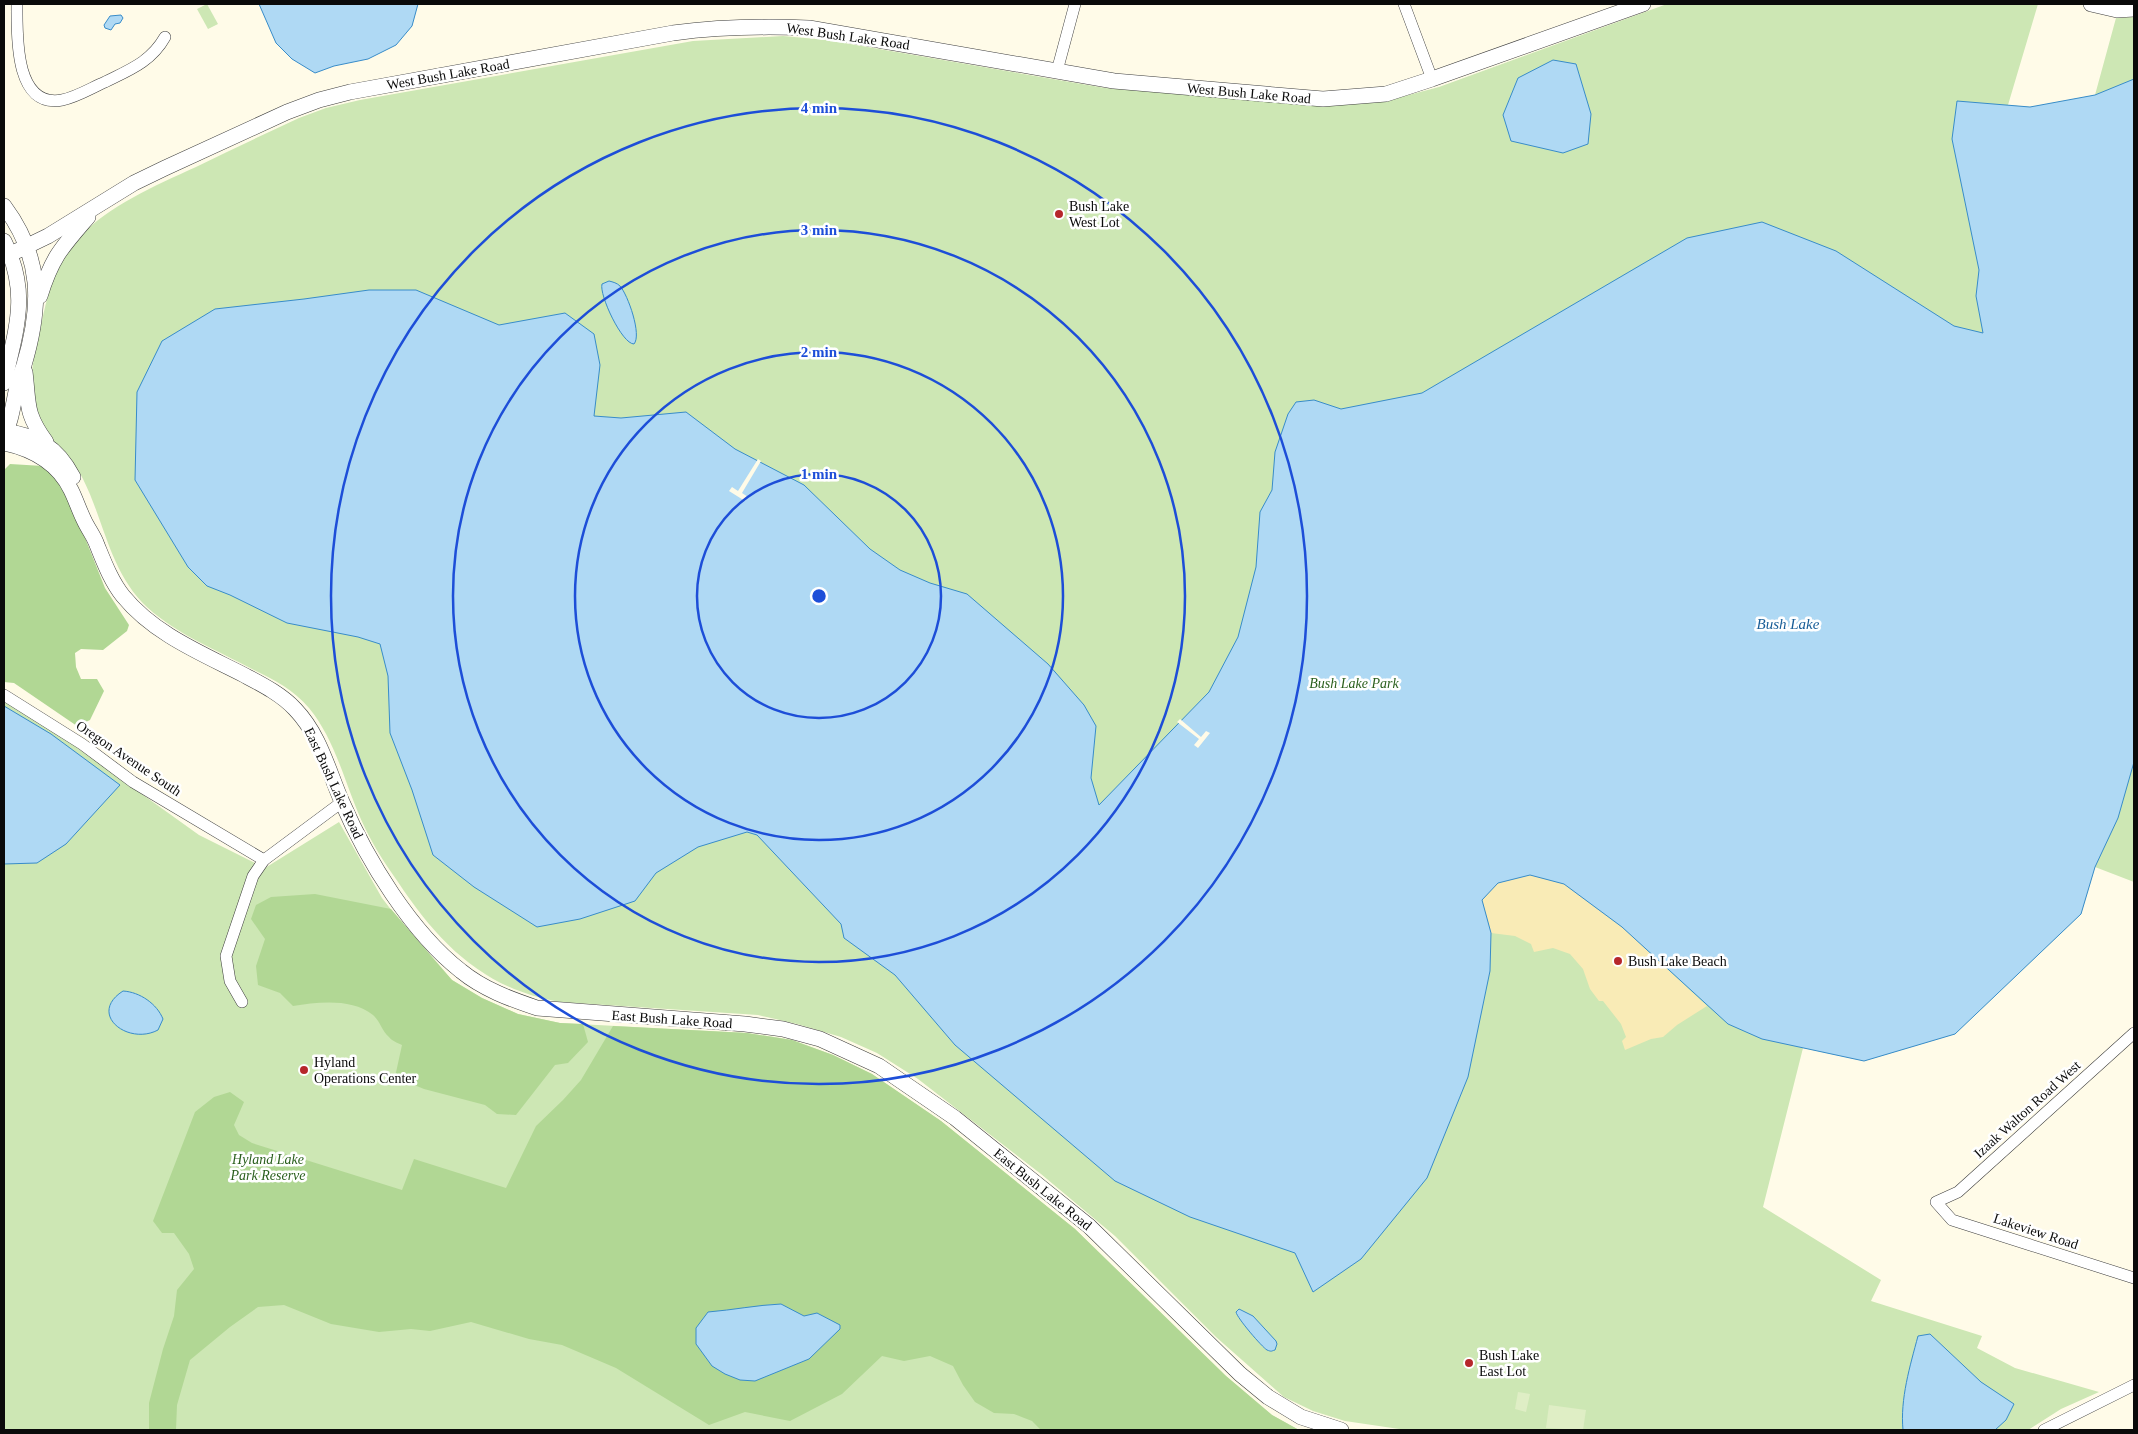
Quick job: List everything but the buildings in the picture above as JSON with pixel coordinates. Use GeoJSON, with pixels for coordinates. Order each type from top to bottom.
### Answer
{"type":"FeatureCollection","features":[{"type":"Feature","properties":{"kind":"street"},"geometry":{"type":"LineString","coordinates":[[16,4],[19,54],[25,78],[30,88],[39,96],[50,100],[62,100],[73,97],[137,66],[158,49],[165,37]]}},
{"type":"Feature","properties":{"kind":"street"},"geometry":{"type":"LineString","coordinates":[[1056,71],[1076,4]]}},
{"type":"Feature","properties":{"kind":"street"},"geometry":{"type":"LineString","coordinates":[[1404,4],[1432,79]]}},
{"type":"Feature","properties":{"kind":"street","name":"West Bush Lake Road"},"geometry":{"type":"LineString","coordinates":[[12,249],[98,207],[134,183],[287,112],[318,100],[350,92],[673,33],[718,27],[764,26],[809,28],[1134,83],[1323,99],[1386,94],[1643,4]]}},
{"type":"Feature","properties":{"kind":"street"},"geometry":{"type":"LineString","coordinates":[[2091,4],[2117,10],[2134,9]]}},
{"type":"Feature","properties":{"kind":"street"},"geometry":{"type":"LineString","coordinates":[[4,206],[21,233],[12,249],[18,279],[20,306],[4,383]]}},
{"type":"Feature","properties":{"kind":"street"},"geometry":{"type":"LineString","coordinates":[[4,435],[24,364],[36,310],[49,268],[59,249],[98,207]]}},
{"type":"Feature","properties":{"kind":"street"},"geometry":{"type":"LineString","coordinates":[[12,249],[34,268],[36,310]]}},
{"type":"Feature","properties":{"kind":"street"},"geometry":{"type":"LineString","coordinates":[[4,370],[10,354]]}},
{"type":"Feature","properties":{"kind":"street"},"geometry":{"type":"LineString","coordinates":[[24,364],[28,412],[35,428],[49,447]]}},
{"type":"Feature","properties":{"kind":"street","name":"East Bush Lake Road"},"geometry":{"type":"LineString","coordinates":[[4,435],[36,438],[61,458],[80,491],[91,518],[94,537]]}},
{"type":"Feature","properties":{"kind":"street","name":"East Bush Lake Road"},"geometry":{"type":"LineString","coordinates":[[4,435],[43,458],[56,469],[72,492],[84,522],[94,537],[118,590],[133,608],[166,635],[256,681],[294,708],[316,737],[342,802],[366,850],[408,915],[441,953],[461,971],[509,999],[545,1009],[745,1024],[783,1029],[820,1039],[879,1066],[955,1118],[1083,1221],[1240,1374],[1268,1397],[1301,1417],[1342,1430]]}},
{"type":"Feature","properties":{"kind":"street","name":"Oregon Avenue South"},"geometry":{"type":"LineString","coordinates":[[4,695],[82,744],[133,782],[264,860]]}},
{"type":"Feature","properties":{"kind":"street"},"geometry":{"type":"LineString","coordinates":[[242,1002],[230,980],[226,956],[253,876],[264,860],[342,802]]}},
{"type":"Feature","properties":{"kind":"street","name":"Izaak Walton Road West"},"geometry":{"type":"LineString","coordinates":[[1936,1202],[1958,1192],[2134,1033]]}},
{"type":"Feature","properties":{"kind":"street","name":"Lakeview Road"},"geometry":{"type":"LineString","coordinates":[[1936,1202],[1952,1220],[2134,1278]]}},
{"type":"Feature","properties":{"kind":"street"},"geometry":{"type":"LineString","coordinates":[[2044,1430],[2134,1385]]}},
{"type":"Feature","properties":{"kind":"green space"},"geometry":{"type":"Polygon","coordinates":[[[207,4],[218,24],[208,29],[197,9],[207,4]]]}},
{"type":"Feature","properties":{"kind":"green space","name":"Bush Lake Park"},"geometry":{"type":"Polygon","coordinates":[[[1667,4],[2038,4],[2008,105],[2030,107],[2095,95],[2116,18],[2134,17],[2134,882],[2095,867],[2081,914],[1955,1034],[1864,1061],[1803,1048],[1763,1207],[1881,1280],[1871,1301],[1982,1336],[1977,1348],[2015,1368],[2099,1392],[2061,1409],[2028,1430],[1406,1430],[1345,1421],[1313,1411],[1284,1397],[1216,1337],[1115,1236],[1041,1174],[918,1079],[877,1053],[841,1037],[758,1015],[561,1002],[534,996],[509,987],[466,961],[430,925],[380,856],[358,813],[327,736],[319,721],[303,701],[275,681],[172,626],[148,608],[135,594],[117,563],[81,474],[50,441],[41,424],[35,406],[32,386],[33,366],[46,302],[57,269],[69,248],[77,239],[104,216],[133,197],[299,118],[326,108],[360,100],[693,41],[783,36],[827,40],[1105,88],[1321,104],[1366,102],[1405,96],[1439,87],[1667,4]]]}},
{"type":"Feature","properties":{"kind":"green space"},"geometry":{"type":"Polygon","coordinates":[[[10,464],[43,466],[66,490],[105,588],[129,625],[127,631],[103,650],[81,649],[75,653],[76,667],[81,679],[97,679],[104,691],[90,720],[77,726],[14,683],[4,682],[4,470],[10,464]]]}},
{"type":"Feature","properties":{"kind":"green space","name":"Hyland Lake Park Reserve"},"geometry":{"type":"Polygon","coordinates":[[[4,700],[58,734],[199,835],[265,868],[339,822],[382,898],[423,951],[452,980],[482,998],[518,1014],[560,1023],[747,1033],[792,1040],[833,1055],[872,1074],[941,1121],[1075,1229],[1226,1376],[1272,1415],[1299,1430],[4,1430],[4,700]]]}},
{"type":"Feature","properties":{"kind":"green space"},"geometry":{"type":"Polygon","coordinates":[[[315,894],[391,909],[452,980],[482,998],[518,1014],[560,1023],[583,1024],[588,1042],[568,1063],[555,1065],[516,1115],[497,1114],[485,1105],[424,1089],[395,1077],[402,1045],[390,1038],[373,1015],[355,1006],[345,1004],[313,1003],[293,1006],[280,993],[258,985],[256,966],[265,939],[251,919],[256,905],[271,897],[315,894]]]}},
{"type":"Feature","properties":{"kind":"green space"},"geometry":{"type":"Polygon","coordinates":[[[613,1026],[747,1033],[792,1040],[833,1055],[872,1074],[941,1121],[1075,1229],[1226,1376],[1272,1415],[1299,1430],[1041,1430],[1032,1421],[1014,1414],[994,1413],[975,1402],[953,1366],[930,1356],[904,1361],[882,1356],[842,1394],[790,1421],[745,1412],[709,1425],[616,1368],[562,1345],[529,1339],[471,1322],[430,1331],[411,1329],[379,1332],[331,1324],[284,1305],[258,1307],[190,1360],[177,1405],[176,1430],[149,1430],[149,1403],[174,1316],[177,1290],[194,1269],[189,1254],[174,1233],[162,1233],[153,1221],[195,1112],[214,1097],[230,1092],[244,1102],[234,1125],[239,1135],[252,1143],[402,1190],[414,1159],[506,1188],[536,1126],[581,1080],[613,1026]]]}},
{"type":"Feature","properties":{"kind":"green space"},"geometry":{"type":"Polygon","coordinates":[[[1518,1392],[1530,1394],[1526,1412],[1515,1409],[1518,1392]]]}},
{"type":"Feature","properties":{"kind":"green space"},"geometry":{"type":"Polygon","coordinates":[[[1549,1405],[1586,1410],[1583,1430],[1546,1428],[1549,1405]]]}},
{"type":"Feature","properties":{"kind":"sand","name":"Bush Lake Beach"},"geometry":{"type":"Polygon","coordinates":[[[1530,875],[1564,884],[1622,927],[1707,1006],[1677,1025],[1663,1037],[1651,1039],[1625,1050],[1622,1041],[1626,1037],[1621,1024],[1603,1001],[1599,1001],[1590,989],[1583,969],[1570,954],[1553,948],[1534,952],[1531,944],[1515,936],[1491,933],[1482,900],[1498,883],[1530,875]]]}},
{"type":"Feature","properties":{"kind":"water"},"geometry":{"type":"Polygon","coordinates":[[[259,4],[418,4],[412,26],[396,45],[368,59],[334,66],[315,73],[292,59],[276,43],[259,4]]]}},
{"type":"Feature","properties":{"kind":"water"},"geometry":{"type":"Polygon","coordinates":[[[121,15],[123,18],[120,23],[115,24],[111,30],[105,28],[104,25],[110,16],[121,15]]]}},
{"type":"Feature","properties":{"kind":"water"},"geometry":{"type":"Polygon","coordinates":[[[1553,60],[1576,64],[1591,114],[1588,144],[1563,153],[1511,141],[1503,115],[1518,78],[1553,60]]]}},
{"type":"Feature","properties":{"kind":"water","name":"Bush Lake"},"geometry":{"type":"Polygon","coordinates":[[[2134,79],[2134,762],[2118,818],[2095,867],[2081,914],[1955,1034],[1864,1061],[1762,1039],[1728,1024],[1622,927],[1564,884],[1530,875],[1498,883],[1482,900],[1491,933],[1490,971],[1468,1077],[1427,1178],[1361,1259],[1313,1292],[1295,1253],[1190,1217],[1115,1181],[955,1045],[895,975],[844,938],[841,924],[757,835],[747,832],[698,847],[656,873],[635,901],[580,919],[537,927],[474,887],[433,855],[412,790],[390,733],[388,676],[380,644],[358,637],[287,623],[207,586],[188,567],[135,480],[137,392],[162,341],[215,309],[369,290],[416,290],[499,325],[565,313],[594,334],[600,365],[594,416],[621,418],[686,412],[735,449],[804,485],[870,549],[900,570],[930,583],[967,594],[1048,664],[1084,705],[1096,726],[1091,778],[1099,805],[1209,692],[1238,637],[1256,567],[1260,512],[1272,490],[1275,452],[1288,414],[1296,402],[1314,400],[1341,409],[1422,393],[1687,238],[1762,222],[1836,251],[1954,326],[1983,333],[1976,296],[1979,270],[1952,139],[1957,101],[2030,107],[2095,95],[2134,79]]]}},
{"type":"Feature","properties":{"kind":"water"},"geometry":{"type":"Polygon","coordinates":[[[609,281],[620,286],[630,306],[636,332],[634,344],[629,342],[618,328],[604,298],[602,284],[609,281]]]}},
{"type":"Feature","properties":{"kind":"water"},"geometry":{"type":"Polygon","coordinates":[[[4,706],[51,734],[120,785],[66,844],[37,863],[4,864],[4,706]]]}},
{"type":"Feature","properties":{"kind":"water"},"geometry":{"type":"Polygon","coordinates":[[[123,991],[142,996],[157,1008],[163,1019],[158,1030],[146,1034],[135,1034],[124,1031],[116,1025],[110,1018],[109,1009],[113,1000],[123,991]]]}},
{"type":"Feature","properties":{"kind":"water"},"geometry":{"type":"Polygon","coordinates":[[[781,1304],[804,1316],[817,1313],[840,1325],[840,1329],[809,1359],[755,1381],[740,1380],[712,1366],[696,1344],[696,1328],[708,1312],[781,1304]]]}},
{"type":"Feature","properties":{"kind":"water"},"geometry":{"type":"Polygon","coordinates":[[[1239,1309],[1253,1316],[1276,1341],[1275,1350],[1267,1350],[1255,1338],[1237,1315],[1236,1312],[1239,1309]]]}},
{"type":"Feature","properties":{"kind":"water"},"geometry":{"type":"Polygon","coordinates":[[[1930,1334],[1981,1382],[2014,1404],[2006,1420],[1995,1430],[1903,1430],[1904,1395],[1918,1336],[1930,1334]]]}},
{"type":"Feature","properties":{"kind":"pier"},"geometry":{"type":"Polygon","coordinates":[[[758,459],[761,461],[742,493],[748,497],[745,501],[729,491],[732,487],[738,491],[758,459]]]}},
{"type":"Feature","properties":{"kind":"pier"},"geometry":{"type":"Polygon","coordinates":[[[1180,719],[1201,737],[1206,731],[1210,733],[1198,748],[1194,745],[1199,739],[1177,722],[1180,719]]]}},
{"type":"Feature","properties":{"kind":"place","name":"Bush Lake West Lot"},"geometry":{"type":"Point","coordinates":[1059,214]}},
{"type":"Feature","properties":{"kind":"place","name":"Bush Lake Beach"},"geometry":{"type":"Point","coordinates":[1618,961]}},
{"type":"Feature","properties":{"kind":"place","name":"Hyland Operations Center"},"geometry":{"type":"Point","coordinates":[304,1070]}},
{"type":"Feature","properties":{"kind":"place","name":"Bush Lake East Lot"},"geometry":{"type":"Point","coordinates":[1469,1363]}}]}
